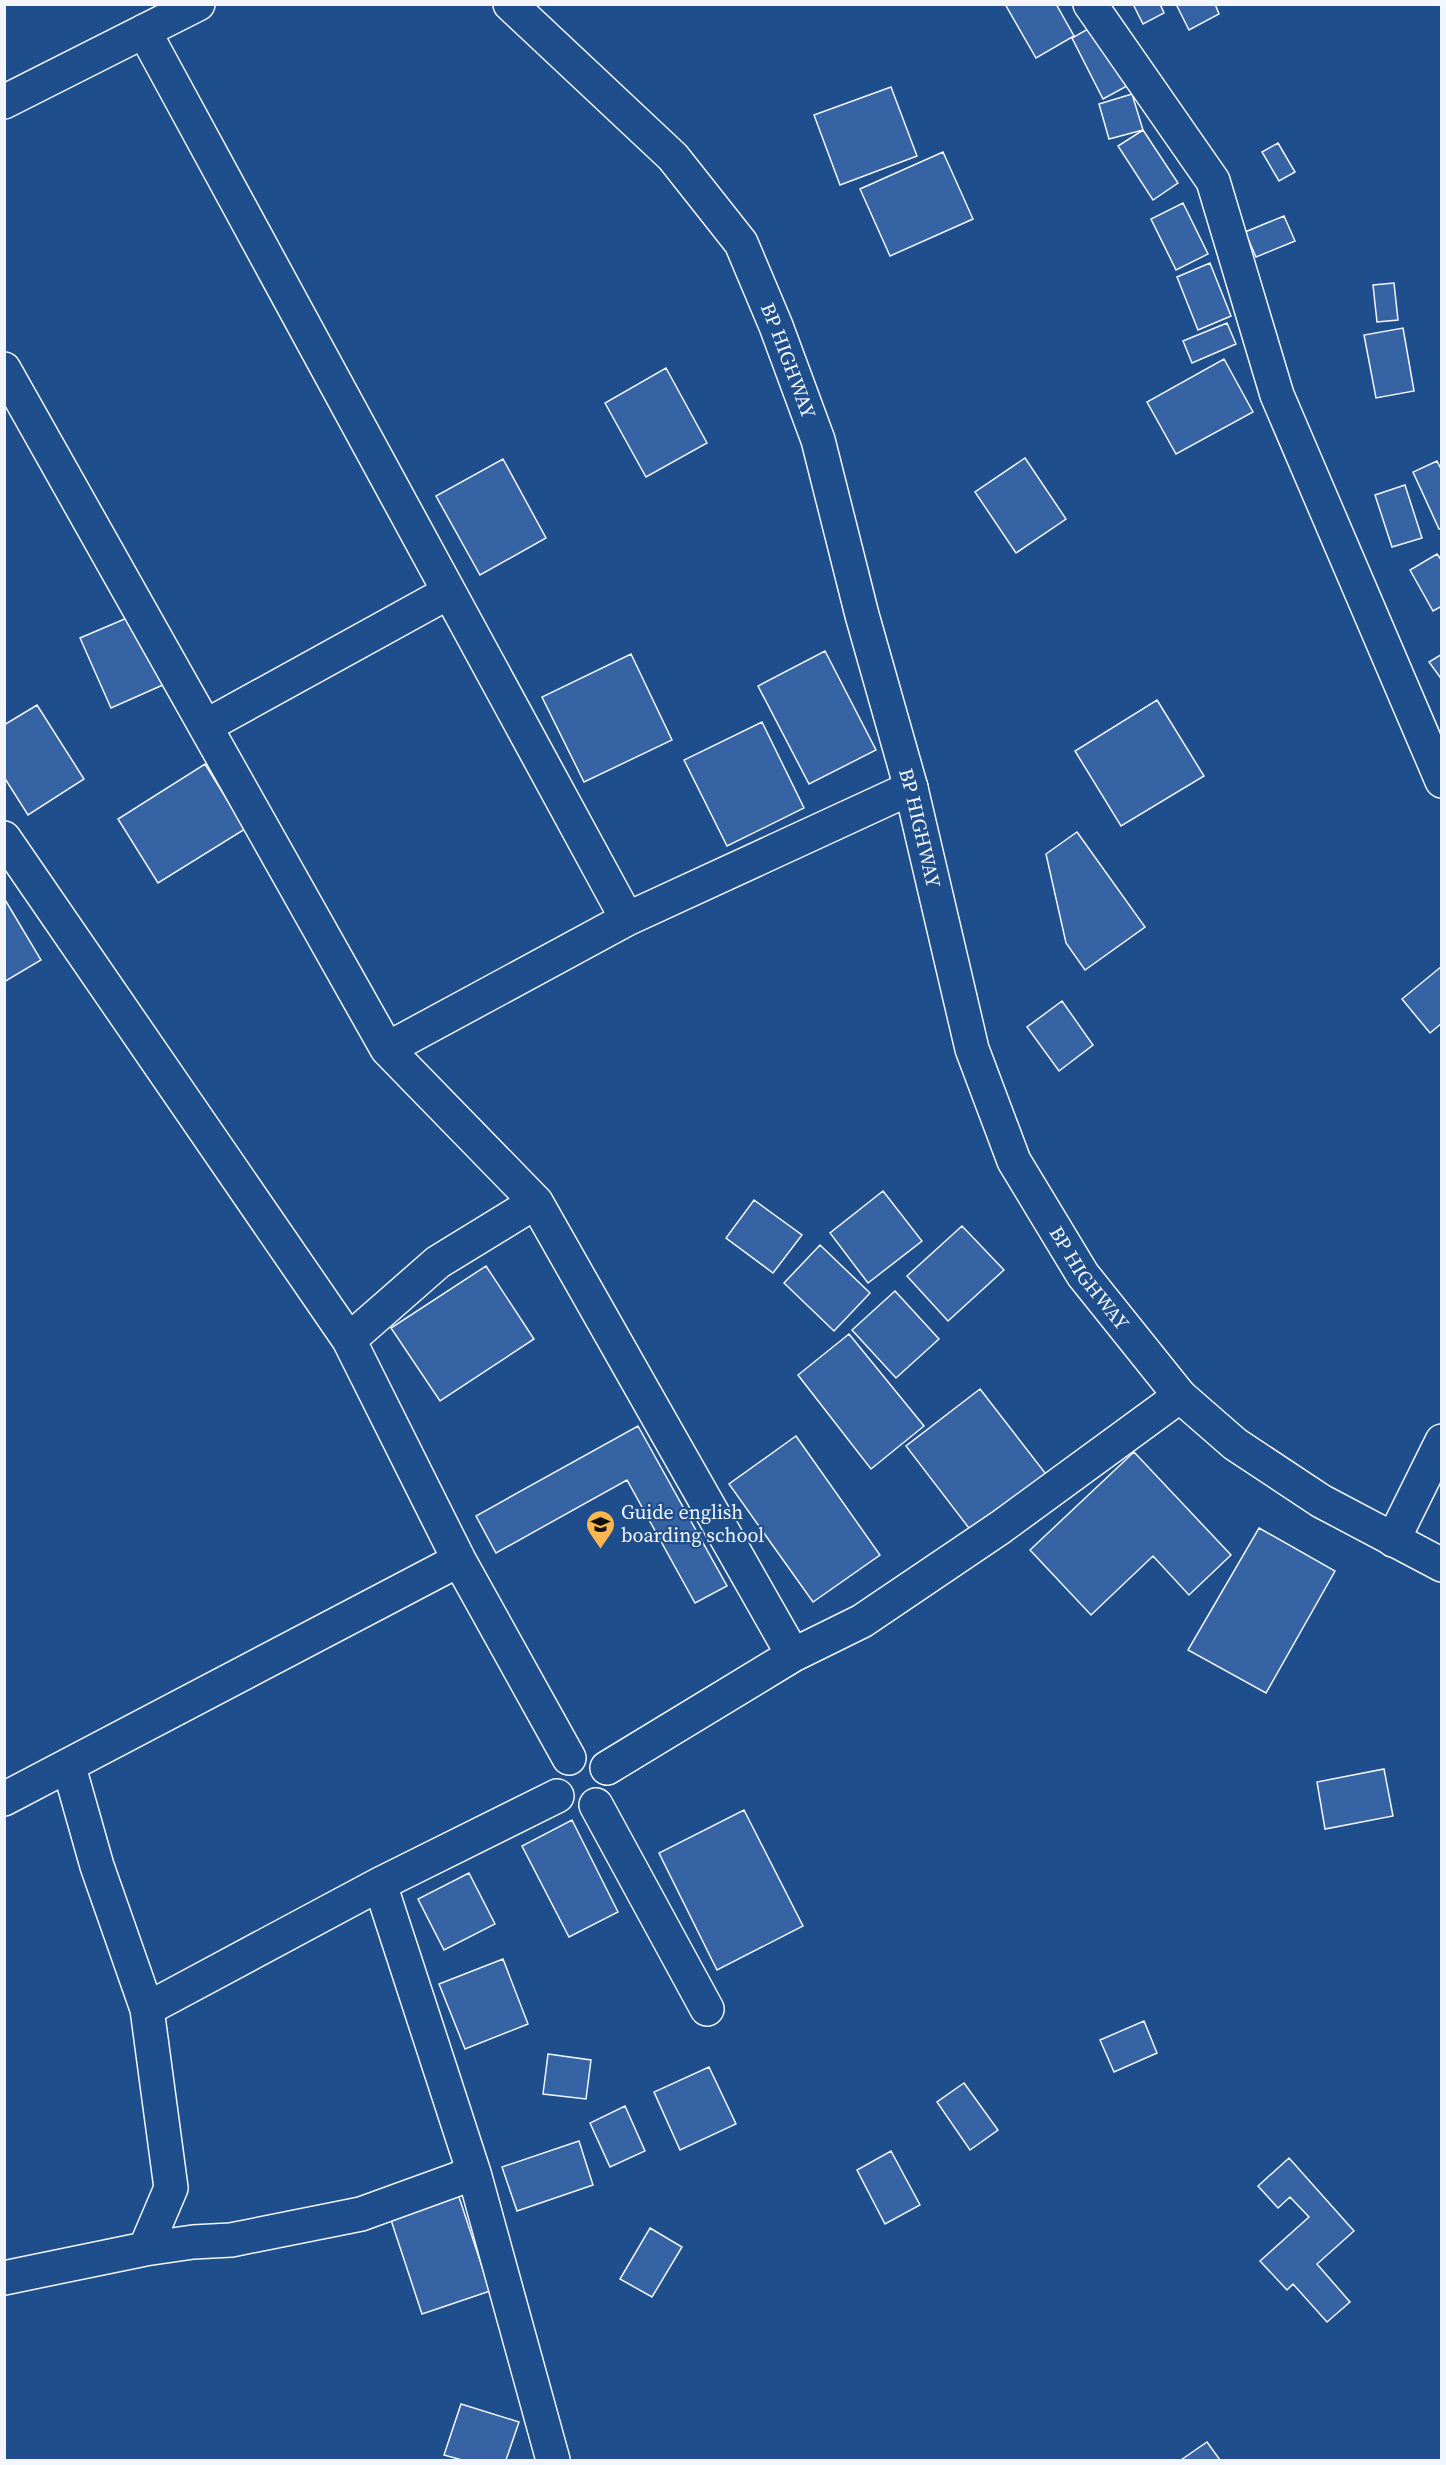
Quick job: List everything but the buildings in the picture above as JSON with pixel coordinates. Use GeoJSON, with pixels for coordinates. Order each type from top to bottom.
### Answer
{"type":"FeatureCollection","features":[{"type":"Feature","properties":{"kind":"main road"},"geometry":{"type":"LineString","coordinates":[[4,102],[198,4]]}},
{"type":"Feature","properties":{"kind":"main road","name":"BP HIGHWAY"},"geometry":{"type":"LineString","coordinates":[[510,4],[673,157],[741,243],[776,326],[818,440],[862,615],[911,788],[972,1049],[1014,1161],[1083,1275],[1180,1395],[1235,1444],[1321,1501],[1442,1565]]}},
{"type":"Feature","properties":{"kind":"main road"},"geometry":{"type":"LineString","coordinates":[[1090,4],[1213,181],[1277,395],[1442,781]]}},
{"type":"Feature","properties":{"kind":"main road"},"geometry":{"type":"LineString","coordinates":[[144,31],[627,919]]}},
{"type":"Feature","properties":{"kind":"main road"},"geometry":{"type":"LineString","coordinates":[[4,369],[387,1049],[536,1202],[793,1654]]}},
{"type":"Feature","properties":{"kind":"main road"},"geometry":{"type":"LineString","coordinates":[[206,726],[449,592]]}},
{"type":"Feature","properties":{"kind":"main road"},"geometry":{"type":"LineString","coordinates":[[387,1049],[627,919],[911,788]]}},
{"type":"Feature","properties":{"kind":"main road"},"geometry":{"type":"LineString","coordinates":[[4,838],[349,1340],[459,1560],[569,1758]]}},
{"type":"Feature","properties":{"kind":"main road"},"geometry":{"type":"LineString","coordinates":[[349,1340],[438,1262],[536,1202]]}},
{"type":"Feature","properties":{"kind":"main road"},"geometry":{"type":"LineString","coordinates":[[607,1768],[793,1654],[862,1621],[1001,1527],[1180,1395]]}},
{"type":"Feature","properties":{"kind":"main road"},"geometry":{"type":"LineString","coordinates":[[1393,1540],[1442,1441]]}},
{"type":"Feature","properties":{"kind":"main road"},"geometry":{"type":"LineString","coordinates":[[4,1798],[69,1767],[459,1560]]}},
{"type":"Feature","properties":{"kind":"main road"},"geometry":{"type":"LineString","coordinates":[[577,1754],[594,1755],[607,1768],[611,1785],[603,1800],[588,1809],[570,1807],[557,1796],[554,1778],[561,1762],[569,1758],[577,1754]]}},
{"type":"Feature","properties":{"kind":"main road"},"geometry":{"type":"LineString","coordinates":[[69,1767],[97,1866],[147,2009],[171,2188],[145,2248]]}},
{"type":"Feature","properties":{"kind":"main road"},"geometry":{"type":"LineString","coordinates":[[147,2009],[380,1884],[557,1796]]}},
{"type":"Feature","properties":{"kind":"main road"},"geometry":{"type":"LineString","coordinates":[[596,1805],[707,2009]]}},
{"type":"Feature","properties":{"kind":"main road"},"geometry":{"type":"LineString","coordinates":[[380,1884],[474,2173],[553,2460]]}},
{"type":"Feature","properties":{"kind":"main road"},"geometry":{"type":"LineString","coordinates":[[4,2278],[145,2248],[231,2240],[361,2214],[474,2173]]}},
{"type":"Feature","properties":{"kind":"place","name":"Guide english boarding school"},"geometry":{"type":"Point","coordinates":[600,1550]}}]}
